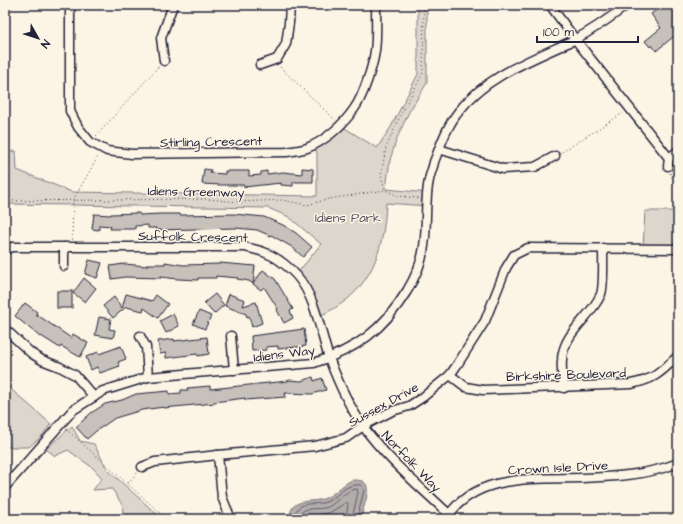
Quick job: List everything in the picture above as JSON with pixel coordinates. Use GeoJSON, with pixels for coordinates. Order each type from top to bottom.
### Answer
{"type":"FeatureCollection","features":[{"type":"Feature","properties":{"kind":"street","name":"Stirling Crescent"},"geometry":{"type":"LineString","coordinates":[[70,5],[70,111],[78,127],[90,142],[107,152],[132,154],[286,152],[307,148],[324,139],[355,109],[372,65],[375,50],[376,5]]}},
{"type":"Feature","properties":{"kind":"street"},"geometry":{"type":"LineString","coordinates":[[164,61],[161,38],[173,5]]}},
{"type":"Feature","properties":{"kind":"street"},"geometry":{"type":"LineString","coordinates":[[260,65],[278,59],[286,44],[290,23],[290,5]]}},
{"type":"Feature","properties":{"kind":"street"},"geometry":{"type":"LineString","coordinates":[[550,5],[669,158]]}},
{"type":"Feature","properties":{"kind":"street","name":"Idiens Way"},"geometry":{"type":"LineString","coordinates":[[5,487],[73,410],[103,391],[148,377],[314,363],[329,358],[356,345],[375,331],[395,309],[413,281],[423,252],[429,179],[448,128],[460,110],[479,91],[504,73],[575,39],[605,22],[627,5]]}},
{"type":"Feature","properties":{"kind":"street"},"geometry":{"type":"LineString","coordinates":[[439,149],[503,169],[535,167],[556,156]]}},
{"type":"Feature","properties":{"kind":"street"},"geometry":{"type":"LineString","coordinates":[[668,166],[669,158],[678,151]]}},
{"type":"Feature","properties":{"kind":"street","name":"Suffolk Crescent"},"geometry":{"type":"LineString","coordinates":[[5,250],[12,247],[245,247],[268,253],[285,265],[301,282],[312,303],[329,358]]}},
{"type":"Feature","properties":{"kind":"street"},"geometry":{"type":"LineString","coordinates":[[64,266],[68,247]]}},
{"type":"Feature","properties":{"kind":"street","name":"Sussex Drive"},"geometry":{"type":"LineString","coordinates":[[142,467],[155,462],[315,446],[346,438],[363,426],[392,411],[409,406],[423,398],[450,374],[474,341],[485,321],[506,268],[514,255],[528,248],[678,249]]}},
{"type":"Feature","properties":{"kind":"street"},"geometry":{"type":"LineString","coordinates":[[564,388],[562,359],[564,346],[574,330],[594,308],[601,293],[603,248]]}},
{"type":"Feature","properties":{"kind":"street"},"geometry":{"type":"LineString","coordinates":[[5,329],[31,353],[42,360],[75,375],[94,398]]}},
{"type":"Feature","properties":{"kind":"street"},"geometry":{"type":"LineString","coordinates":[[140,336],[146,347],[148,377]]}},
{"type":"Feature","properties":{"kind":"street"},"geometry":{"type":"LineString","coordinates":[[231,336],[234,370]]}},
{"type":"Feature","properties":{"kind":"street","name":"Birkshire Boulevard"},"geometry":{"type":"LineString","coordinates":[[450,374],[466,387],[483,390],[564,388],[630,384],[647,381],[660,374],[678,356]]}},
{"type":"Feature","properties":{"kind":"street","name":"Norfolk Way"},"geometry":{"type":"LineString","coordinates":[[329,358],[345,397],[363,426],[391,459],[450,517]]}},
{"type":"Feature","properties":{"kind":"street"},"geometry":{"type":"LineString","coordinates":[[218,455],[222,497],[231,519]]}},
{"type":"Feature","properties":{"kind":"street","name":"Crown Isle Drive"},"geometry":{"type":"LineString","coordinates":[[450,517],[466,497],[483,488],[505,482],[538,478],[583,478],[630,474],[653,471],[678,463]]}},
{"type":"Feature","properties":{"kind":"path"},"geometry":{"type":"LineString","coordinates":[[385,190],[381,175],[386,148],[401,114],[419,83],[423,73],[424,5]]}},
{"type":"Feature","properties":{"kind":"path"},"geometry":{"type":"LineString","coordinates":[[273,60],[340,125]]}},
{"type":"Feature","properties":{"kind":"path"},"geometry":{"type":"LineString","coordinates":[[90,142],[164,61]]}},
{"type":"Feature","properties":{"kind":"path"},"geometry":{"type":"LineString","coordinates":[[556,156],[630,108]]}},
{"type":"Feature","properties":{"kind":"path"},"geometry":{"type":"LineString","coordinates":[[68,247],[73,200],[103,149]]}},
{"type":"Feature","properties":{"kind":"path"},"geometry":{"type":"LineString","coordinates":[[668,166],[678,192]]}},
{"type":"Feature","properties":{"kind":"path","name":"Idiens Greenway"},"geometry":{"type":"LineString","coordinates":[[5,201],[207,199],[238,202],[282,200],[307,205],[329,199],[385,190],[398,196],[428,199]]}},
{"type":"Feature","properties":{"kind":"path"},"geometry":{"type":"LineString","coordinates":[[60,425],[128,483],[167,519]]}},
{"type":"Feature","properties":{"kind":"path"},"geometry":{"type":"LineString","coordinates":[[128,483],[142,467]]}},
{"type":"Feature","properties":{"kind":"green space","name":"Idiens Park"},"geometry":{"type":"Polygon","coordinates":[[[418,5],[427,5],[427,83],[409,112],[397,138],[390,160],[386,189],[428,193],[427,206],[386,203],[382,240],[377,257],[370,272],[361,286],[349,298],[335,308],[317,317],[296,275],[321,244],[289,217],[268,208],[5,204],[5,152],[16,151],[17,170],[72,192],[317,196],[317,153],[313,145],[340,125],[377,148],[391,127],[418,74],[418,5]]]}},
{"type":"Feature","properties":{"kind":"green space"},"geometry":{"type":"Polygon","coordinates":[[[645,211],[678,211],[678,249],[643,248],[645,211]]]}},
{"type":"Feature","properties":{"kind":"green space"},"geometry":{"type":"Polygon","coordinates":[[[5,384],[51,424],[41,437],[29,447],[6,447],[5,384]]]}},
{"type":"Feature","properties":{"kind":"green space"},"geometry":{"type":"Polygon","coordinates":[[[72,426],[80,441],[94,444],[107,469],[162,519],[122,519],[123,506],[112,489],[93,490],[102,478],[93,468],[68,450],[55,456],[46,449],[72,426]]]}},
{"type":"Feature","properties":{"kind":"water"},"geometry":{"type":"Polygon","coordinates":[[[352,480],[362,481],[367,487],[361,519],[290,519],[293,507],[297,504],[327,498],[352,480]]]}},
{"type":"Feature","properties":{"kind":"building"},"geometry":{"type":"Polygon","coordinates":[[[663,5],[678,5],[678,33],[656,51],[652,45],[650,47],[645,41],[661,28],[651,14],[663,5]]]}},
{"type":"Feature","properties":{"kind":"building"},"geometry":{"type":"Polygon","coordinates":[[[302,168],[313,169],[313,182],[293,182],[293,186],[281,185],[281,183],[244,187],[244,185],[202,184],[204,169],[211,170],[210,173],[225,174],[225,171],[249,171],[249,176],[261,175],[261,172],[267,171],[267,174],[283,172],[302,174],[302,168]]]}},
{"type":"Feature","properties":{"kind":"building"},"geometry":{"type":"Polygon","coordinates":[[[139,213],[140,215],[234,214],[264,217],[283,225],[296,233],[312,247],[303,257],[292,247],[271,235],[257,230],[236,228],[156,230],[156,228],[148,228],[148,225],[135,226],[135,229],[110,229],[111,226],[99,225],[99,230],[92,229],[94,214],[111,215],[139,213]]]}},
{"type":"Feature","properties":{"kind":"building"},"geometry":{"type":"Polygon","coordinates":[[[89,260],[102,263],[97,278],[85,274],[89,260]]]}},
{"type":"Feature","properties":{"kind":"building"},"geometry":{"type":"Polygon","coordinates":[[[165,262],[183,265],[220,263],[255,266],[253,284],[249,281],[237,279],[238,278],[216,276],[216,278],[198,278],[198,280],[161,277],[125,277],[112,279],[110,266],[124,264],[147,266],[147,264],[165,264],[165,262]]]}},
{"type":"Feature","properties":{"kind":"building"},"geometry":{"type":"Polygon","coordinates":[[[263,270],[275,279],[293,309],[290,311],[293,318],[284,323],[277,310],[278,309],[264,287],[261,290],[253,284],[263,270]]]}},
{"type":"Feature","properties":{"kind":"building"},"geometry":{"type":"Polygon","coordinates":[[[84,278],[96,288],[85,302],[73,293],[84,278]]]}},
{"type":"Feature","properties":{"kind":"building"},"geometry":{"type":"Polygon","coordinates":[[[57,291],[72,291],[72,308],[57,308],[57,291]]]}},
{"type":"Feature","properties":{"kind":"building"},"geometry":{"type":"Polygon","coordinates":[[[126,294],[152,301],[156,295],[168,304],[158,318],[144,308],[143,311],[126,307],[113,318],[103,306],[114,297],[122,308],[126,294]]]}},
{"type":"Feature","properties":{"kind":"building"},"geometry":{"type":"Polygon","coordinates":[[[215,294],[224,305],[214,314],[204,303],[215,294]]]}},
{"type":"Feature","properties":{"kind":"building"},"geometry":{"type":"Polygon","coordinates":[[[229,294],[245,300],[243,306],[256,302],[262,323],[252,327],[249,316],[247,317],[246,314],[225,306],[229,294]]]}},
{"type":"Feature","properties":{"kind":"building"},"geometry":{"type":"Polygon","coordinates":[[[25,303],[37,312],[36,314],[71,338],[73,334],[88,343],[80,357],[61,346],[60,348],[41,336],[40,337],[15,316],[25,303]]]}},
{"type":"Feature","properties":{"kind":"building"},"geometry":{"type":"Polygon","coordinates":[[[199,311],[211,316],[205,329],[193,324],[199,311]]]}},
{"type":"Feature","properties":{"kind":"building"},"geometry":{"type":"Polygon","coordinates":[[[173,314],[179,326],[166,333],[160,321],[173,314]]]}},
{"type":"Feature","properties":{"kind":"building"},"geometry":{"type":"Polygon","coordinates":[[[99,317],[111,319],[109,329],[115,330],[113,338],[95,335],[99,317]]]}},
{"type":"Feature","properties":{"kind":"building"},"geometry":{"type":"Polygon","coordinates":[[[304,329],[306,346],[278,349],[278,346],[266,347],[266,350],[252,351],[251,336],[304,329]]]}},
{"type":"Feature","properties":{"kind":"building"},"geometry":{"type":"Polygon","coordinates":[[[207,337],[209,354],[166,358],[166,353],[160,354],[158,341],[174,339],[174,341],[207,337]]]}},
{"type":"Feature","properties":{"kind":"building"},"geometry":{"type":"Polygon","coordinates":[[[121,346],[126,359],[118,362],[120,366],[100,373],[97,367],[91,370],[86,357],[121,346]]]}},
{"type":"Feature","properties":{"kind":"building"},"geometry":{"type":"Polygon","coordinates":[[[313,377],[314,381],[322,378],[326,390],[312,394],[285,393],[286,397],[245,400],[245,398],[214,402],[215,403],[142,410],[115,418],[87,439],[76,427],[91,413],[105,404],[122,400],[136,394],[169,391],[169,394],[181,393],[181,390],[188,390],[187,388],[210,386],[210,389],[289,380],[301,381],[313,377]]]}}]}
